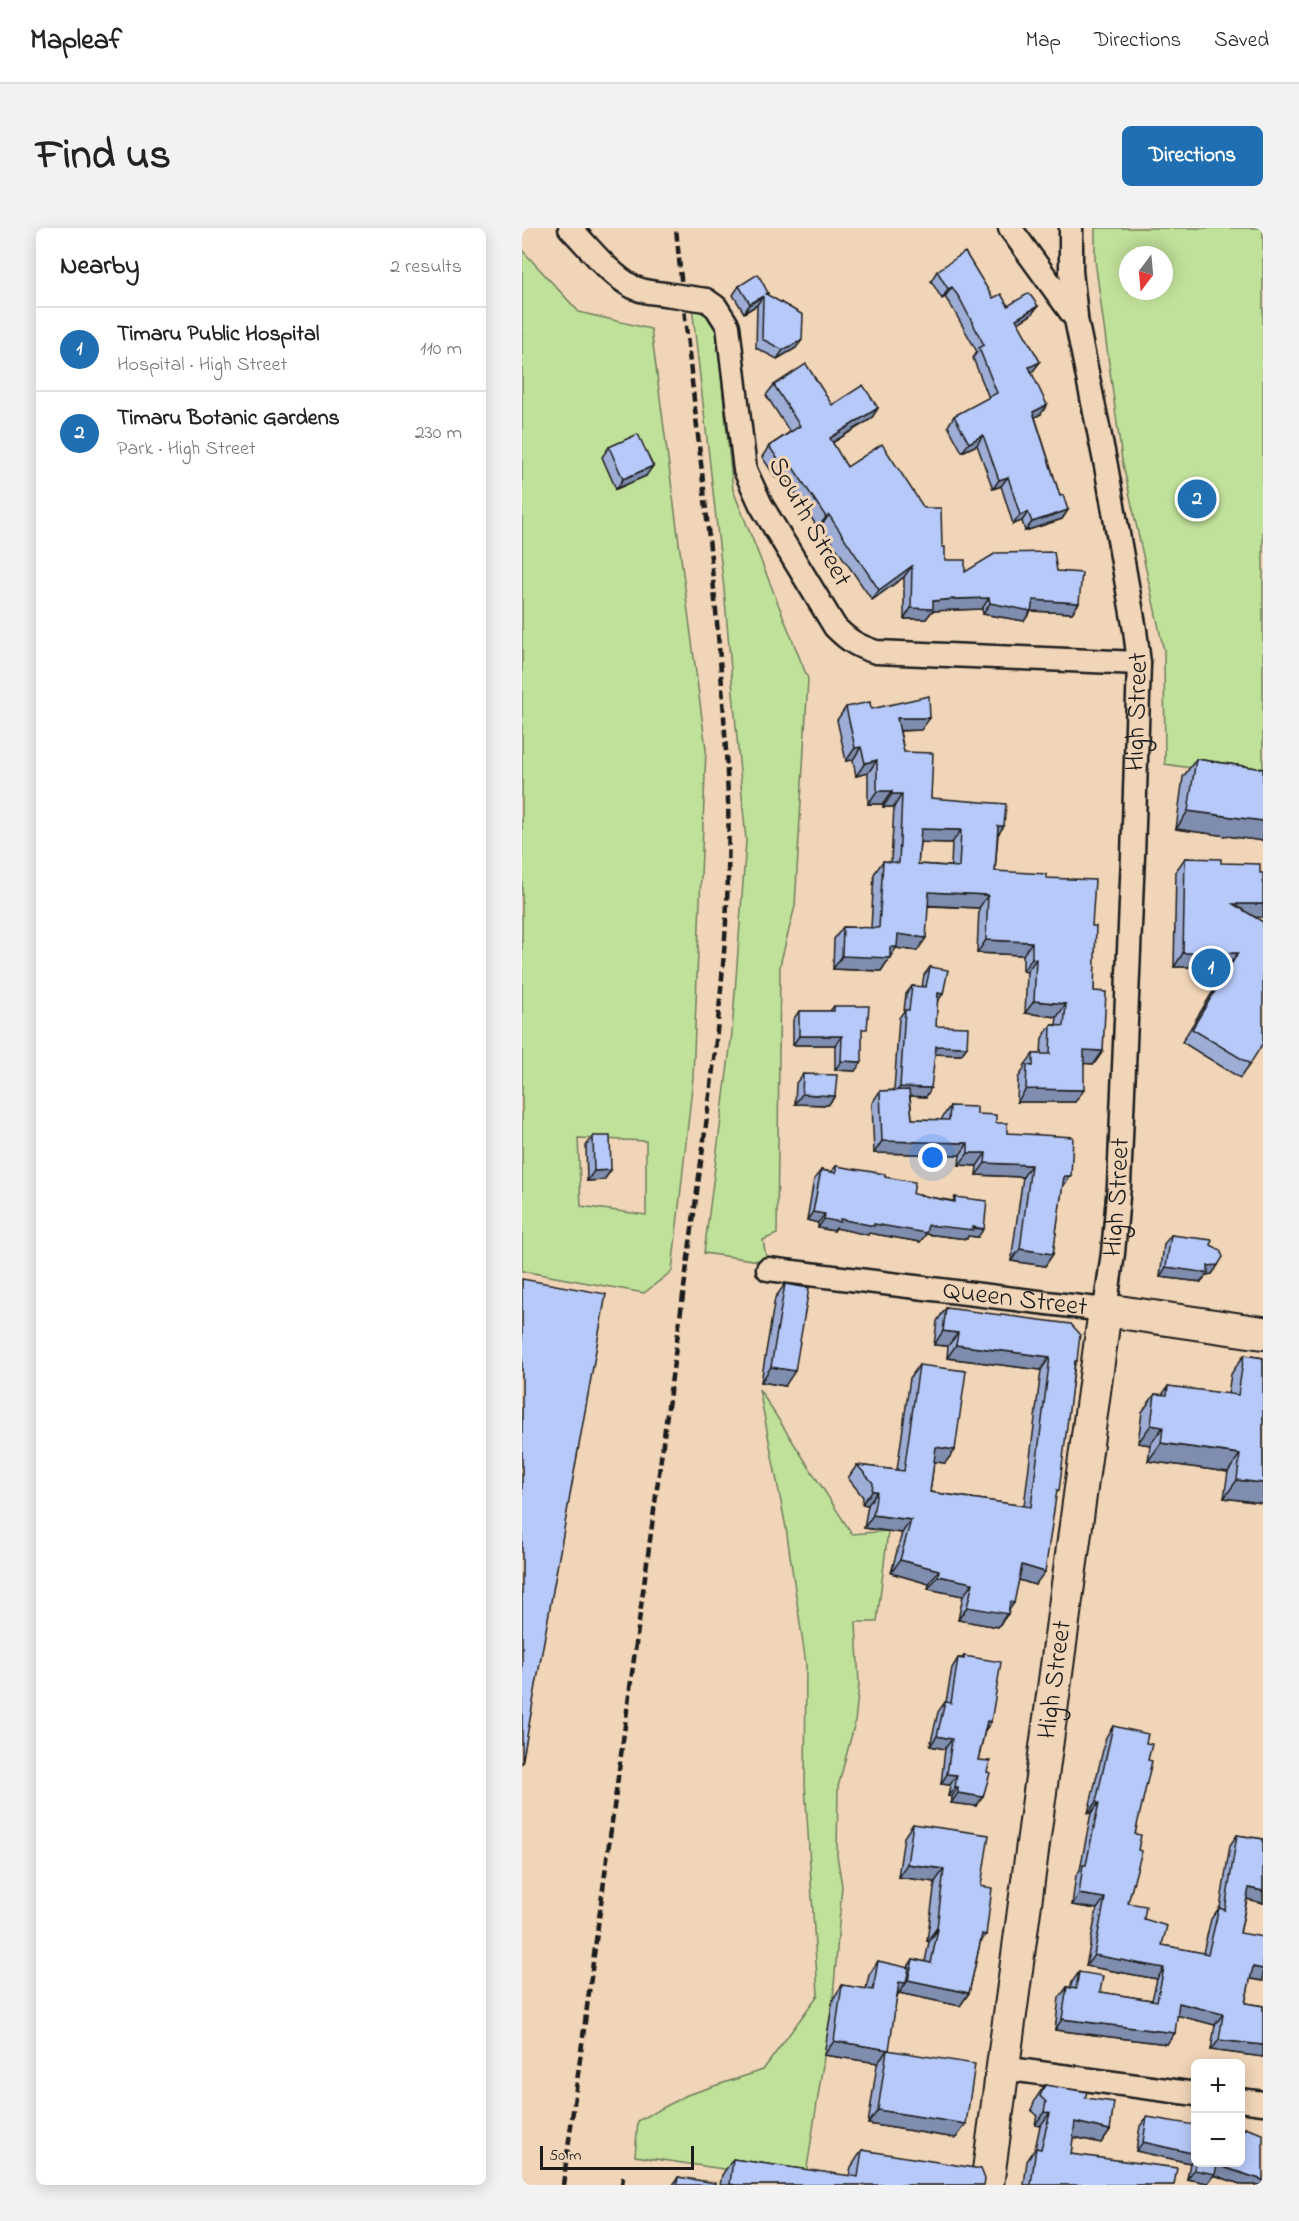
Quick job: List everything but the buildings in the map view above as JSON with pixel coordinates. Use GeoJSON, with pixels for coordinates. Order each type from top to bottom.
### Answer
{"type":"FeatureCollection","features":[{"type":"Feature","properties":{"kind":"street","name":"South Street"},"geometry":{"type":"LineString","coordinates":[[570,228],[633,287],[648,292],[706,300],[716,307],[728,326],[742,456],[750,484],[835,627],[846,638],[858,646],[876,652],[1139,663]]}},
{"type":"Feature","properties":{"kind":"street","name":"High Street"},"geometry":{"type":"LineString","coordinates":[[987,2185],[1113,1253],[1119,1185],[1139,663],[1106,466],[1076,319],[1010,228]]}},
{"type":"Feature","properties":{"kind":"street"},"geometry":{"type":"LineString","coordinates":[[1071,228],[1071,270],[1076,319]]}},
{"type":"Feature","properties":{"kind":"street","name":"Queen Street"},"geometry":{"type":"LineString","coordinates":[[768,1269],[1105,1310],[1263,1333]]}},
{"type":"Feature","properties":{"kind":"street"},"geometry":{"type":"LineString","coordinates":[[1003,2068],[1191,2093]]}},
{"type":"Feature","properties":{"kind":"street"},"geometry":{"type":"LineString","coordinates":[[1245,2101],[1263,2103]]}},
{"type":"Feature","properties":{"kind":"green space"},"geometry":{"type":"Polygon","coordinates":[[[1095,228],[1263,228],[1263,779],[1165,764],[1164,651],[1122,460],[1095,260],[1095,228]]]}},
{"type":"Feature","properties":{"kind":"green space"},"geometry":{"type":"Polygon","coordinates":[[[522,250],[579,312],[651,329],[706,749],[693,1078],[672,1271],[644,1293],[522,1271],[522,250]],[[578,1138],[581,1206],[646,1215],[646,1141],[578,1138]]]}},
{"type":"Feature","properties":{"kind":"green space"},"geometry":{"type":"Polygon","coordinates":[[[692,306],[705,308],[716,328],[733,490],[808,679],[795,906],[780,965],[777,1234],[763,1240],[767,1262],[704,1253],[732,1033],[746,841],[724,589],[692,306]]]}},
{"type":"Feature","properties":{"kind":"green space"},"geometry":{"type":"Polygon","coordinates":[[[759,1389],[852,1534],[888,1531],[877,1622],[856,1622],[859,1685],[855,1722],[838,1787],[837,1855],[842,1886],[833,1999],[805,2181],[635,2156],[638,2121],[687,2095],[763,2070],[818,1995],[805,1784],[806,1664],[786,1528],[759,1389]]]}},
{"type":"Feature","properties":{"kind":"railway"},"geometry":{"type":"LineString","coordinates":[[563,2185],[710,1095],[727,912],[728,801],[720,658],[676,228]]}},
{"type":"Feature","properties":{"kind":"railway"},"geometry":{"type":"LineString","coordinates":[[622,2185],[623,2177]]}},
{"type":"Feature","properties":{"kind":"place","name":"Timaru Botanic Gardens"},"geometry":{"type":"Point","coordinates":[1197,499]}},
{"type":"Feature","properties":{"kind":"place","name":"Timaru Public Hospital"},"geometry":{"type":"Point","coordinates":[1211,968]}}]}
